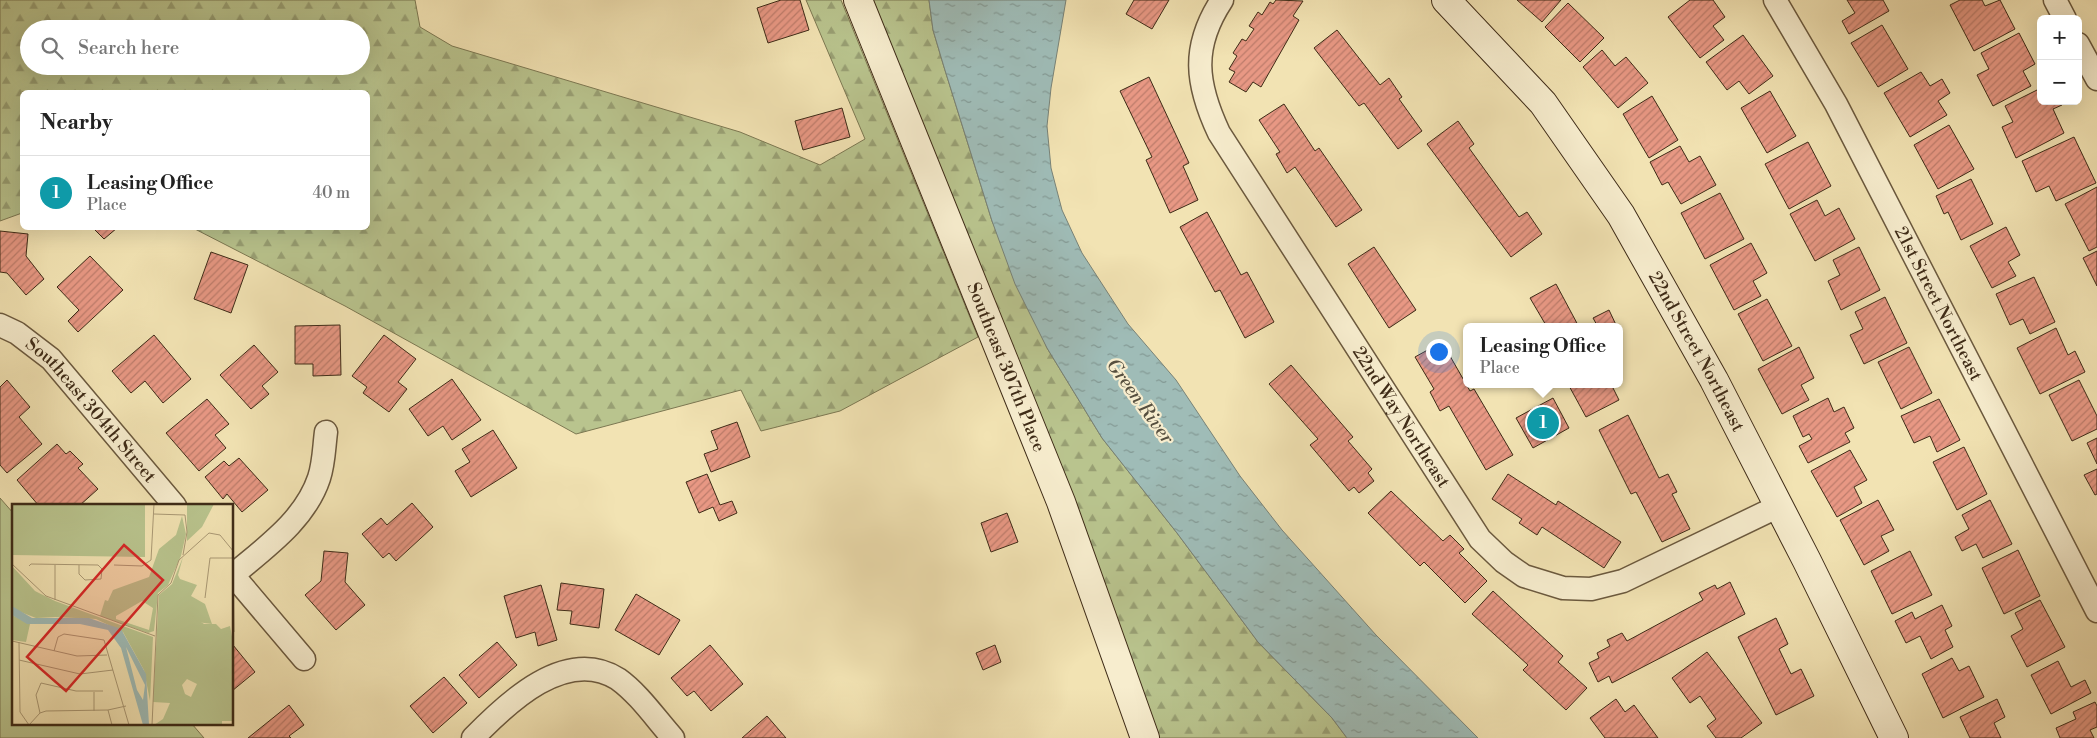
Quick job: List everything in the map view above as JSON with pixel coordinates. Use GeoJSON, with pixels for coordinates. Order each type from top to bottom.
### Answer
{"type":"FeatureCollection","features":[{"type":"Feature","properties":{"kind":"street","name":"Southeast 307th Place"},"geometry":{"type":"LineString","coordinates":[[858,0],[1061,502],[1145,738]]}},
{"type":"Feature","properties":{"kind":"street","name":"22nd Way Northeast"},"geometry":{"type":"LineString","coordinates":[[1222,0],[1204,32],[1199,72],[1206,106],[1219,133],[1480,538],[1504,562],[1524,576],[1563,588],[1591,589],[1623,582],[1779,506]]}},
{"type":"Feature","properties":{"kind":"street","name":"22nd Street Northeast"},"geometry":{"type":"LineString","coordinates":[[1446,0],[1544,103],[1621,216],[1714,380],[1894,738]]}},
{"type":"Feature","properties":{"kind":"street","name":"21st Street Northeast"},"geometry":{"type":"LineString","coordinates":[[1775,0],[1836,104],[2097,611]]}},
{"type":"Feature","properties":{"kind":"street"},"geometry":{"type":"LineString","coordinates":[[2055,0],[2063,15]]}},
{"type":"Feature","properties":{"kind":"street"},"geometry":{"type":"LineString","coordinates":[[2082,51],[2097,79]]}},
{"type":"Feature","properties":{"kind":"street","name":"Southeast 304th Street"},"geometry":{"type":"LineString","coordinates":[[0,325],[18,333],[51,359],[173,504]]}},
{"type":"Feature","properties":{"kind":"street"},"geometry":{"type":"LineString","coordinates":[[234,574],[302,511],[319,478],[324,460],[326,432]]}},
{"type":"Feature","properties":{"kind":"street"},"geometry":{"type":"LineString","coordinates":[[234,576],[304,659]]}},
{"type":"Feature","properties":{"kind":"street"},"geometry":{"type":"LineString","coordinates":[[473,738],[526,691],[549,677],[569,670],[594,671],[608,674],[624,684],[673,738]]}},
{"type":"Feature","properties":{"kind":"green space"},"geometry":{"type":"Polygon","coordinates":[[[0,0],[415,0],[420,27],[452,46],[740,132],[820,165],[865,139],[806,0],[841,0],[978,337],[840,411],[761,431],[741,390],[576,434],[345,306],[197,230],[370,230],[370,90],[20,90],[20,214],[0,221],[0,0]]]}},
{"type":"Feature","properties":{"kind":"green space"},"geometry":{"type":"Polygon","coordinates":[[[865,0],[929,0],[933,30],[992,221],[1047,348],[1102,438],[1177,533],[1258,642],[1332,718],[1347,738],[1152,738],[865,0]]]}},
{"type":"Feature","properties":{"kind":"green space"},"geometry":{"type":"Polygon","coordinates":[[[0,498],[12,512],[12,726],[194,726],[204,738],[0,738],[0,498]]]}},
{"type":"Feature","properties":{"kind":"water","name":"Green River"},"geometry":{"type":"Polygon","coordinates":[[[929,0],[1066,0],[1051,88],[1047,126],[1051,168],[1062,210],[1082,253],[1128,324],[1176,380],[1240,476],[1282,530],[1376,635],[1478,738],[1347,738],[1332,718],[1258,642],[1177,533],[1102,438],[1047,348],[1015,284],[992,221],[944,67],[933,30],[929,0]]]}},
{"type":"Feature","properties":{"kind":"building"},"geometry":{"type":"Polygon","coordinates":[[[781,0],[800,0],[809,30],[768,43],[757,8],[781,0]]]}},
{"type":"Feature","properties":{"kind":"building"},"geometry":{"type":"Polygon","coordinates":[[[1134,0],[1169,0],[1152,29],[1126,14],[1134,0]]]}},
{"type":"Feature","properties":{"kind":"building"},"geometry":{"type":"Polygon","coordinates":[[[1276,0],[1303,1],[1293,16],[1299,20],[1261,87],[1253,82],[1246,92],[1229,82],[1235,72],[1229,69],[1237,56],[1233,53],[1242,39],[1246,41],[1254,29],[1249,26],[1258,12],[1262,15],[1270,2],[1273,4],[1276,0]]]}},
{"type":"Feature","properties":{"kind":"building"},"geometry":{"type":"Polygon","coordinates":[[[1517,0],[1561,0],[1542,22],[1517,0]]]}},
{"type":"Feature","properties":{"kind":"building"},"geometry":{"type":"Polygon","coordinates":[[[1690,0],[1713,0],[1725,17],[1713,26],[1724,40],[1700,58],[1668,17],[1690,0]]]}},
{"type":"Feature","properties":{"kind":"building"},"geometry":{"type":"Polygon","coordinates":[[[1847,0],[1883,0],[1889,11],[1849,34],[1842,21],[1855,13],[1847,0]]]}},
{"type":"Feature","properties":{"kind":"building"},"geometry":{"type":"Polygon","coordinates":[[[1960,0],[1982,0],[1985,6],[2000,0],[2015,29],[1974,51],[1950,5],[1960,0]]]}},
{"type":"Feature","properties":{"kind":"building"},"geometry":{"type":"Polygon","coordinates":[[[1568,3],[1604,38],[1580,62],[1545,27],[1568,3]]]}},
{"type":"Feature","properties":{"kind":"building"},"geometry":{"type":"Polygon","coordinates":[[[1882,25],[1908,69],[1878,87],[1851,43],[1882,25]]]}},
{"type":"Feature","properties":{"kind":"building"},"geometry":{"type":"Polygon","coordinates":[[[1337,30],[1380,85],[1389,78],[1402,97],[1399,99],[1422,131],[1398,149],[1364,103],[1359,106],[1314,48],[1337,30]]]}},
{"type":"Feature","properties":{"kind":"building"},"geometry":{"type":"Polygon","coordinates":[[[2019,33],[2035,64],[2023,71],[2031,86],[1993,106],[1977,75],[1989,69],[1981,53],[2019,33]]]}},
{"type":"Feature","properties":{"kind":"building"},"geometry":{"type":"Polygon","coordinates":[[[1743,35],[1773,76],[1749,94],[1739,81],[1727,90],[1706,62],[1743,35]]]}},
{"type":"Feature","properties":{"kind":"building"},"geometry":{"type":"Polygon","coordinates":[[[1602,50],[1615,66],[1626,57],[1648,83],[1618,108],[1583,67],[1602,50]]]}},
{"type":"Feature","properties":{"kind":"building"},"geometry":{"type":"Polygon","coordinates":[[[1921,72],[1930,86],[1942,79],[1950,93],[1938,101],[1947,115],[1910,137],[1884,93],[1921,72]]]}},
{"type":"Feature","properties":{"kind":"building"},"geometry":{"type":"Polygon","coordinates":[[[1149,77],[1189,163],[1183,166],[1198,200],[1170,213],[1146,160],[1152,157],[1120,91],[1149,77]]]}},
{"type":"Feature","properties":{"kind":"building"},"geometry":{"type":"Polygon","coordinates":[[[2037,90],[2037,105],[2062,105],[2053,109],[2064,133],[2016,158],[2002,127],[2013,122],[2005,106],[2037,90]]]}},
{"type":"Feature","properties":{"kind":"building"},"geometry":{"type":"Polygon","coordinates":[[[1770,91],[1796,136],[1767,153],[1741,108],[1770,91]]]}},
{"type":"Feature","properties":{"kind":"building"},"geometry":{"type":"Polygon","coordinates":[[[1652,96],[1678,140],[1649,158],[1623,114],[1652,96]]]}},
{"type":"Feature","properties":{"kind":"building"},"geometry":{"type":"Polygon","coordinates":[[[1284,104],[1315,151],[1319,148],[1362,210],[1336,227],[1295,167],[1287,173],[1276,154],[1280,152],[1259,120],[1284,104]]]}},
{"type":"Feature","properties":{"kind":"building"},"geometry":{"type":"Polygon","coordinates":[[[842,108],[850,137],[803,150],[795,121],[842,108]]]}},
{"type":"Feature","properties":{"kind":"building"},"geometry":{"type":"Polygon","coordinates":[[[1458,121],[1474,144],[1469,148],[1519,217],[1527,212],[1542,234],[1511,257],[1427,144],[1458,121]]]}},
{"type":"Feature","properties":{"kind":"building"},"geometry":{"type":"Polygon","coordinates":[[[1949,125],[1974,169],[1938,189],[1914,145],[1949,125]]]}},
{"type":"Feature","properties":{"kind":"building"},"geometry":{"type":"Polygon","coordinates":[[[2074,137],[2096,183],[2056,201],[2049,186],[2036,192],[2022,161],[2074,137]]]}},
{"type":"Feature","properties":{"kind":"building"},"geometry":{"type":"Polygon","coordinates":[[[1808,142],[1831,186],[1789,209],[1765,164],[1808,142]]]}},
{"type":"Feature","properties":{"kind":"building"},"geometry":{"type":"Polygon","coordinates":[[[1680,146],[1689,162],[1700,156],[1716,185],[1681,204],[1668,182],[1662,185],[1650,162],[1680,146]]]}},
{"type":"Feature","properties":{"kind":"building"},"geometry":{"type":"Polygon","coordinates":[[[1971,179],[1993,224],[1961,240],[1948,212],[1944,214],[1936,196],[1971,179]]]}},
{"type":"Feature","properties":{"kind":"building"},"geometry":{"type":"Polygon","coordinates":[[[2097,187],[2097,247],[2089,251],[2065,204],[2097,187]]]}},
{"type":"Feature","properties":{"kind":"building"},"geometry":{"type":"Polygon","coordinates":[[[1720,193],[1744,239],[1705,259],[1681,213],[1720,193]]]}},
{"type":"Feature","properties":{"kind":"building"},"geometry":{"type":"Polygon","coordinates":[[[1817,200],[1825,216],[1839,208],[1855,239],[1815,261],[1790,214],[1817,200]]]}},
{"type":"Feature","properties":{"kind":"building"},"geometry":{"type":"Polygon","coordinates":[[[1207,212],[1241,275],[1247,272],[1274,322],[1245,338],[1220,290],[1215,292],[1180,227],[1207,212]]]}},
{"type":"Feature","properties":{"kind":"building"},"geometry":{"type":"Polygon","coordinates":[[[2006,227],[2020,255],[2008,262],[2016,276],[1992,288],[1970,246],[2006,227]]]}},
{"type":"Feature","properties":{"kind":"building"},"geometry":{"type":"Polygon","coordinates":[[[95,230],[115,230],[104,239],[95,230]]]}},
{"type":"Feature","properties":{"kind":"building"},"geometry":{"type":"Polygon","coordinates":[[[0,231],[28,234],[26,256],[44,279],[26,295],[7,273],[0,272],[0,231]]]}},
{"type":"Feature","properties":{"kind":"building"},"geometry":{"type":"Polygon","coordinates":[[[1751,243],[1767,273],[1753,281],[1761,296],[1734,310],[1710,265],[1751,243]]]}},
{"type":"Feature","properties":{"kind":"building"},"geometry":{"type":"Polygon","coordinates":[[[1374,247],[1416,310],[1389,328],[1348,264],[1374,247]]]}},
{"type":"Feature","properties":{"kind":"building"},"geometry":{"type":"Polygon","coordinates":[[[1859,247],[1880,290],[1841,310],[1828,281],[1840,275],[1833,260],[1859,247]]]}},
{"type":"Feature","properties":{"kind":"building"},"geometry":{"type":"Polygon","coordinates":[[[2097,251],[2097,286],[2083,258],[2097,251]]]}},
{"type":"Feature","properties":{"kind":"building"},"geometry":{"type":"Polygon","coordinates":[[[211,252],[248,265],[231,313],[194,299],[211,252]]]}},
{"type":"Feature","properties":{"kind":"building"},"geometry":{"type":"Polygon","coordinates":[[[90,256],[123,290],[78,332],[68,321],[79,310],[57,287],[90,256]]]}},
{"type":"Feature","properties":{"kind":"building"},"geometry":{"type":"Polygon","coordinates":[[[2034,277],[2055,322],[2030,334],[2023,319],[2010,325],[1996,294],[2034,277]]]}},
{"type":"Feature","properties":{"kind":"building"},"geometry":{"type":"Polygon","coordinates":[[[1556,284],[1577,323],[1545,323],[1530,298],[1556,284]]]}},
{"type":"Feature","properties":{"kind":"building"},"geometry":{"type":"Polygon","coordinates":[[[1885,297],[1907,343],[1864,364],[1850,335],[1863,329],[1855,312],[1885,297]]]}},
{"type":"Feature","properties":{"kind":"building"},"geometry":{"type":"Polygon","coordinates":[[[1767,299],[1792,346],[1763,361],[1738,314],[1767,299]]]}},
{"type":"Feature","properties":{"kind":"building"},"geometry":{"type":"Polygon","coordinates":[[[1609,310],[1615,323],[1596,323],[1593,318],[1609,310]]]}},
{"type":"Feature","properties":{"kind":"building"},"geometry":{"type":"Polygon","coordinates":[[[340,325],[341,375],[313,376],[313,364],[295,364],[295,326],[340,325]]]}},
{"type":"Feature","properties":{"kind":"building"},"geometry":{"type":"Polygon","coordinates":[[[2056,328],[2068,355],[2075,351],[2085,372],[2040,394],[2017,348],[2056,328]]]}},
{"type":"Feature","properties":{"kind":"building"},"geometry":{"type":"Polygon","coordinates":[[[154,335],[191,379],[163,403],[145,381],[131,393],[112,371],[154,335]]]}},
{"type":"Feature","properties":{"kind":"building"},"geometry":{"type":"Polygon","coordinates":[[[384,335],[416,359],[398,382],[407,389],[389,412],[363,393],[367,387],[352,376],[384,335]]]}},
{"type":"Feature","properties":{"kind":"building"},"geometry":{"type":"Polygon","coordinates":[[[1442,342],[1463,379],[1463,388],[1468,388],[1470,391],[1474,389],[1513,455],[1486,470],[1449,406],[1440,411],[1430,392],[1434,389],[1415,357],[1442,342]]]}},
{"type":"Feature","properties":{"kind":"building"},"geometry":{"type":"Polygon","coordinates":[[[254,345],[278,372],[262,386],[269,394],[251,409],[220,375],[254,345]]]}},
{"type":"Feature","properties":{"kind":"building"},"geometry":{"type":"Polygon","coordinates":[[[1799,347],[1814,378],[1801,385],[1809,400],[1782,414],[1758,369],[1799,347]]]}},
{"type":"Feature","properties":{"kind":"building"},"geometry":{"type":"Polygon","coordinates":[[[1909,347],[1932,393],[1901,409],[1878,362],[1909,347]]]}},
{"type":"Feature","properties":{"kind":"building"},"geometry":{"type":"Polygon","coordinates":[[[1291,365],[1353,437],[1348,441],[1372,469],[1368,473],[1374,481],[1359,493],[1354,487],[1349,491],[1310,445],[1318,439],[1269,384],[1291,365]]]}},
{"type":"Feature","properties":{"kind":"building"},"geometry":{"type":"Polygon","coordinates":[[[452,379],[481,420],[452,440],[443,426],[428,436],[409,409],[452,379]]]}},
{"type":"Feature","properties":{"kind":"building"},"geometry":{"type":"Polygon","coordinates":[[[7,380],[30,407],[19,417],[42,444],[7,473],[0,465],[0,387],[7,380]]]}},
{"type":"Feature","properties":{"kind":"building"},"geometry":{"type":"Polygon","coordinates":[[[2079,380],[2097,416],[2097,429],[2072,441],[2049,395],[2079,380]]]}},
{"type":"Feature","properties":{"kind":"building"},"geometry":{"type":"Polygon","coordinates":[[[1570,388],[1613,388],[1619,400],[1586,417],[1570,388]]]}},
{"type":"Feature","properties":{"kind":"building"},"geometry":{"type":"Polygon","coordinates":[[[1553,398],[1569,428],[1533,448],[1516,418],[1553,398]]]}},
{"type":"Feature","properties":{"kind":"building"},"geometry":{"type":"Polygon","coordinates":[[[1828,398],[1834,412],[1844,407],[1854,428],[1845,433],[1850,442],[1808,463],[1799,446],[1812,439],[1809,434],[1803,437],[1793,416],[1828,398]]]}},
{"type":"Feature","properties":{"kind":"building"},"geometry":{"type":"Polygon","coordinates":[[[207,399],[229,424],[215,435],[226,448],[199,471],[166,433],[207,399]]]}},
{"type":"Feature","properties":{"kind":"building"},"geometry":{"type":"Polygon","coordinates":[[[1939,399],[1960,440],[1937,452],[1930,436],[1914,443],[1901,416],[1939,399]]]}},
{"type":"Feature","properties":{"kind":"building"},"geometry":{"type":"Polygon","coordinates":[[[1628,415],[1659,478],[1668,474],[1677,492],[1672,494],[1690,529],[1662,542],[1636,492],[1631,494],[1599,430],[1628,415]]]}},
{"type":"Feature","properties":{"kind":"building"},"geometry":{"type":"Polygon","coordinates":[[[737,422],[750,457],[711,472],[704,454],[718,449],[711,431],[737,422]]]}},
{"type":"Feature","properties":{"kind":"building"},"geometry":{"type":"Polygon","coordinates":[[[493,430],[517,468],[471,497],[455,471],[470,462],[462,449],[493,430]]]}},
{"type":"Feature","properties":{"kind":"building"},"geometry":{"type":"Polygon","coordinates":[[[2097,438],[2097,464],[2087,443],[2097,438]]]}},
{"type":"Feature","properties":{"kind":"building"},"geometry":{"type":"Polygon","coordinates":[[[57,444],[66,454],[70,451],[83,464],[78,468],[98,489],[81,504],[37,504],[17,480],[57,444]]]}},
{"type":"Feature","properties":{"kind":"building"},"geometry":{"type":"Polygon","coordinates":[[[1964,447],[1987,494],[1957,510],[1933,462],[1964,447]]]}},
{"type":"Feature","properties":{"kind":"building"},"geometry":{"type":"Polygon","coordinates":[[[1850,450],[1867,480],[1854,487],[1862,503],[1837,517],[1811,471],[1850,450]]]}},
{"type":"Feature","properties":{"kind":"building"},"geometry":{"type":"Polygon","coordinates":[[[239,458],[268,490],[242,512],[227,494],[223,499],[205,477],[224,461],[229,466],[239,458]]]}},
{"type":"Feature","properties":{"kind":"building"},"geometry":{"type":"Polygon","coordinates":[[[2097,469],[2097,494],[2095,495],[2084,475],[2097,469]]]}},
{"type":"Feature","properties":{"kind":"building"},"geometry":{"type":"Polygon","coordinates":[[[707,474],[720,505],[732,501],[737,513],[719,521],[713,507],[699,513],[686,482],[707,474]]]}},
{"type":"Feature","properties":{"kind":"building"},"geometry":{"type":"Polygon","coordinates":[[[1508,474],[1556,505],[1558,501],[1621,542],[1604,568],[1542,527],[1537,535],[1519,523],[1522,519],[1492,499],[1508,474]]]}},
{"type":"Feature","properties":{"kind":"building"},"geometry":{"type":"Polygon","coordinates":[[[1391,491],[1443,541],[1450,535],[1464,549],[1459,553],[1487,581],[1465,603],[1424,562],[1420,566],[1368,513],[1391,491]]]}},
{"type":"Feature","properties":{"kind":"building"},"geometry":{"type":"Polygon","coordinates":[[[1878,500],[1894,530],[1881,536],[1889,551],[1864,565],[1840,520],[1878,500]]]}},
{"type":"Feature","properties":{"kind":"building"},"geometry":{"type":"Polygon","coordinates":[[[1990,500],[2012,544],[1983,558],[1976,544],[1962,551],[1955,537],[1969,529],[1962,515],[1990,500]]]}},
{"type":"Feature","properties":{"kind":"building"},"geometry":{"type":"Polygon","coordinates":[[[412,503],[433,527],[396,561],[389,553],[383,558],[362,534],[381,518],[387,525],[412,503]]]}},
{"type":"Feature","properties":{"kind":"building"},"geometry":{"type":"Polygon","coordinates":[[[1007,513],[1018,542],[991,552],[981,523],[1007,513]]]}},
{"type":"Feature","properties":{"kind":"building"},"geometry":{"type":"Polygon","coordinates":[[[2018,550],[2040,596],[2004,614],[1982,568],[2018,550]]]}},
{"type":"Feature","properties":{"kind":"building"},"geometry":{"type":"Polygon","coordinates":[[[324,551],[348,553],[345,582],[365,605],[336,630],[305,595],[321,581],[324,551]]]}},
{"type":"Feature","properties":{"kind":"building"},"geometry":{"type":"Polygon","coordinates":[[[1910,551],[1932,595],[1892,614],[1871,571],[1910,551]]]}},
{"type":"Feature","properties":{"kind":"building"},"geometry":{"type":"Polygon","coordinates":[[[1730,582],[1745,614],[1612,683],[1609,676],[1598,682],[1589,663],[1599,658],[1597,653],[1610,646],[1607,640],[1622,633],[1627,641],[1703,600],[1699,593],[1715,585],[1717,589],[1730,582]]]}},
{"type":"Feature","properties":{"kind":"building"},"geometry":{"type":"Polygon","coordinates":[[[561,583],[604,589],[599,628],[570,624],[572,611],[557,610],[561,583]]]}},
{"type":"Feature","properties":{"kind":"building"},"geometry":{"type":"Polygon","coordinates":[[[541,585],[557,640],[538,646],[535,632],[516,638],[504,596],[541,585]]]}},
{"type":"Feature","properties":{"kind":"building"},"geometry":{"type":"Polygon","coordinates":[[[1493,591],[1563,656],[1558,662],[1587,688],[1566,710],[1523,670],[1528,665],[1472,614],[1493,591]]]}},
{"type":"Feature","properties":{"kind":"building"},"geometry":{"type":"Polygon","coordinates":[[[636,594],[680,620],[659,655],[615,630],[636,594]]]}},
{"type":"Feature","properties":{"kind":"building"},"geometry":{"type":"Polygon","coordinates":[[[2040,600],[2065,647],[2027,667],[2011,636],[2023,629],[2015,613],[2040,600]]]}},
{"type":"Feature","properties":{"kind":"building"},"geometry":{"type":"Polygon","coordinates":[[[1942,605],[1952,626],[1945,630],[1953,647],[1931,659],[1920,636],[1906,643],[1895,621],[1912,612],[1915,619],[1942,605]]]}},
{"type":"Feature","properties":{"kind":"building"},"geometry":{"type":"Polygon","coordinates":[[[1776,618],[1788,644],[1779,649],[1791,674],[1801,669],[1814,696],[1776,715],[1738,637],[1776,618]]]}},
{"type":"Feature","properties":{"kind":"building"},"geometry":{"type":"Polygon","coordinates":[[[497,642],[517,665],[479,698],[459,675],[497,642]]]}},
{"type":"Feature","properties":{"kind":"building"},"geometry":{"type":"Polygon","coordinates":[[[710,645],[743,684],[711,711],[694,691],[687,696],[671,678],[710,645]]]}},
{"type":"Feature","properties":{"kind":"building"},"geometry":{"type":"Polygon","coordinates":[[[995,645],[1001,662],[983,670],[976,653],[995,645]]]}},
{"type":"Feature","properties":{"kind":"building"},"geometry":{"type":"Polygon","coordinates":[[[234,646],[255,672],[234,689],[234,646]]]}},
{"type":"Feature","properties":{"kind":"building"},"geometry":{"type":"Polygon","coordinates":[[[1707,652],[1762,723],[1741,738],[1716,738],[1707,726],[1716,719],[1700,696],[1690,703],[1672,678],[1707,652]]]}},
{"type":"Feature","properties":{"kind":"building"},"geometry":{"type":"Polygon","coordinates":[[[1952,658],[1959,671],[1969,666],[1984,697],[1943,718],[1922,674],[1952,658]]]}},
{"type":"Feature","properties":{"kind":"building"},"geometry":{"type":"Polygon","coordinates":[[[2058,661],[2071,687],[2085,680],[2091,693],[2051,714],[2031,675],[2058,661]]]}},
{"type":"Feature","properties":{"kind":"building"},"geometry":{"type":"Polygon","coordinates":[[[444,677],[467,703],[433,733],[410,706],[444,677]]]}},
{"type":"Feature","properties":{"kind":"building"},"geometry":{"type":"Polygon","coordinates":[[[1616,699],[1625,712],[1634,705],[1658,738],[1605,738],[1590,718],[1616,699]]]}},
{"type":"Feature","properties":{"kind":"building"},"geometry":{"type":"Polygon","coordinates":[[[1997,699],[2005,717],[1994,723],[2001,738],[1970,738],[1960,717],[1997,699]]]}},
{"type":"Feature","properties":{"kind":"building"},"geometry":{"type":"Polygon","coordinates":[[[2095,702],[2097,706],[2097,727],[2090,730],[2094,738],[2060,738],[2056,728],[2076,719],[2073,712],[2095,702]]]}},
{"type":"Feature","properties":{"kind":"building"},"geometry":{"type":"Polygon","coordinates":[[[289,705],[304,725],[289,736],[291,738],[248,738],[289,705]]]}},
{"type":"Feature","properties":{"kind":"building"},"geometry":{"type":"Polygon","coordinates":[[[767,716],[786,738],[742,738],[767,716]]]}},
{"type":"Feature","properties":{"kind":"place","name":"Leasing Office"},"geometry":{"type":"Point","coordinates":[1543,423]}}]}
